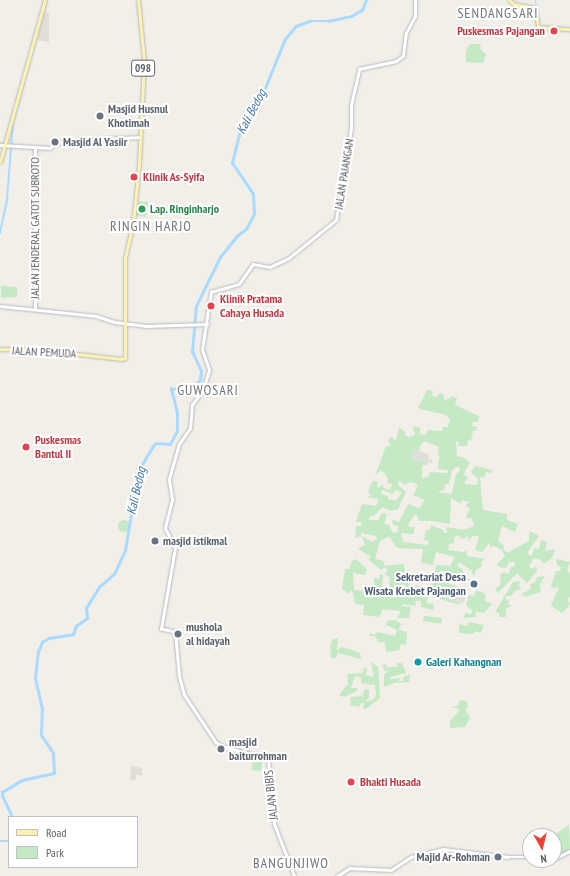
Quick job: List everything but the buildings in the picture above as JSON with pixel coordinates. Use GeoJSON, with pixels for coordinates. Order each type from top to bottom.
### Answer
{"type":"FeatureCollection","features":[{"type":"Feature","properties":{"kind":"main road"},"geometry":{"type":"LineString","coordinates":[[0,164],[45,0]]}},
{"type":"Feature","properties":{"kind":"main road","name":"098"},"geometry":{"type":"LineString","coordinates":[[125,324],[125,258],[134,217],[144,56],[138,0]]}},
{"type":"Feature","properties":{"kind":"main road","name":"JALAN PAJANGAN"},"geometry":{"type":"LineString","coordinates":[[207,324],[212,291],[239,284],[253,264],[270,267],[290,258],[336,220],[351,128],[351,105],[359,69],[400,59],[405,50],[406,33],[415,16],[415,0]]}},
{"type":"Feature","properties":{"kind":"main road"},"geometry":{"type":"LineString","coordinates":[[509,0],[513,4],[535,8],[538,27],[570,29]]}},
{"type":"Feature","properties":{"kind":"main road"},"geometry":{"type":"LineString","coordinates":[[0,145],[50,148],[57,143],[94,138],[140,137]]}},
{"type":"Feature","properties":{"kind":"main road","name":"JALAN JENDERAL GATOT SUBROTO"},"geometry":{"type":"LineString","coordinates":[[35,148],[35,308]]}},
{"type":"Feature","properties":{"kind":"main road"},"geometry":{"type":"LineString","coordinates":[[0,306],[35,308],[98,316],[125,324],[170,327],[192,324],[207,324]]}},
{"type":"Feature","properties":{"kind":"main road","name":"JALAN PEMUDA"},"geometry":{"type":"LineString","coordinates":[[0,349],[38,350],[124,358],[125,324]]}},
{"type":"Feature","properties":{"kind":"main road","name":"JALAN BIBIS"},"geometry":{"type":"LineString","coordinates":[[207,324],[202,350],[203,358],[209,367],[208,372],[203,390],[192,405],[190,428],[179,444],[169,479],[172,499],[165,528],[175,548],[161,629],[175,632],[179,676],[184,695],[216,742],[223,747],[268,759],[274,824],[294,876]]}},
{"type":"Feature","properties":{"kind":"main road"},"geometry":{"type":"LineString","coordinates":[[337,876],[350,868],[391,870],[415,856],[443,849],[506,857],[522,857]]}},
{"type":"Feature","properties":{"kind":"shaded area"},"geometry":{"type":"Polygon","coordinates":[[[44,12],[49,13],[49,42],[37,40],[44,12]]]}},
{"type":"Feature","properties":{"kind":"shaded area"},"geometry":{"type":"Polygon","coordinates":[[[414,449],[429,454],[428,459],[433,460],[432,463],[414,461],[412,455],[414,449]]]}},
{"type":"Feature","properties":{"kind":"shaded area"},"geometry":{"type":"Polygon","coordinates":[[[444,592],[465,598],[464,603],[443,598],[444,592]]]}},
{"type":"Feature","properties":{"kind":"shaded area"},"geometry":{"type":"Polygon","coordinates":[[[131,766],[142,768],[142,775],[136,775],[136,780],[130,780],[131,766]]]}},
{"type":"Feature","properties":{"kind":"green space"},"geometry":{"type":"Polygon","coordinates":[[[470,44],[481,44],[480,49],[486,54],[483,63],[466,62],[466,51],[470,44]]]}},
{"type":"Feature","properties":{"kind":"green space","name":"Lap. Ringinharjo"},"geometry":{"type":"Polygon","coordinates":[[[138,201],[148,202],[146,217],[136,216],[138,201]]]}},
{"type":"Feature","properties":{"kind":"green space"},"geometry":{"type":"Polygon","coordinates":[[[1,286],[17,287],[17,297],[1,298],[1,286]]]}},
{"type":"Feature","properties":{"kind":"green space"},"geometry":{"type":"Polygon","coordinates":[[[427,390],[433,391],[432,396],[437,397],[440,393],[443,394],[445,401],[452,396],[457,398],[455,405],[479,416],[478,422],[473,422],[472,426],[477,427],[476,431],[473,431],[471,441],[468,440],[467,446],[458,446],[459,442],[456,441],[457,456],[465,458],[470,463],[465,471],[464,475],[468,477],[464,484],[477,485],[478,479],[471,472],[475,466],[492,470],[492,473],[486,472],[484,478],[480,477],[483,510],[507,514],[507,520],[518,524],[515,532],[502,526],[498,540],[504,546],[503,549],[508,553],[529,541],[529,533],[532,532],[539,536],[527,553],[529,555],[532,556],[534,548],[539,549],[541,540],[547,542],[545,551],[555,549],[552,558],[544,564],[541,560],[534,558],[529,566],[532,569],[536,566],[537,571],[527,583],[517,573],[498,593],[495,589],[501,584],[500,575],[503,572],[509,574],[510,567],[514,567],[515,562],[509,562],[506,568],[499,567],[497,564],[505,556],[502,550],[494,546],[490,547],[490,542],[482,552],[475,550],[479,536],[472,536],[469,541],[468,536],[463,539],[457,535],[454,538],[454,543],[449,544],[448,550],[464,552],[467,550],[467,556],[485,559],[481,562],[482,566],[476,570],[474,577],[471,570],[459,562],[458,567],[463,569],[463,573],[471,582],[460,580],[456,583],[454,577],[450,578],[449,584],[459,587],[458,592],[464,594],[464,597],[444,592],[443,597],[461,603],[460,605],[428,596],[427,603],[434,604],[433,610],[421,607],[421,601],[415,601],[416,606],[402,604],[402,606],[411,607],[409,618],[397,618],[401,611],[382,609],[380,617],[363,615],[364,605],[355,604],[353,592],[350,591],[349,594],[342,589],[345,569],[349,569],[352,561],[356,559],[367,569],[365,575],[353,573],[354,590],[368,592],[367,597],[372,598],[377,596],[374,595],[374,578],[380,579],[379,575],[383,574],[382,589],[385,593],[389,592],[390,578],[385,574],[388,570],[385,567],[381,570],[369,560],[370,556],[358,549],[365,545],[362,536],[372,542],[377,539],[376,536],[361,533],[361,536],[355,538],[356,526],[361,526],[362,523],[356,521],[362,504],[376,506],[379,499],[368,497],[371,495],[368,491],[371,484],[374,481],[378,482],[377,487],[380,487],[382,484],[384,488],[390,490],[392,484],[387,483],[388,479],[384,472],[380,471],[375,476],[386,446],[391,446],[388,442],[390,436],[396,441],[399,427],[405,432],[405,436],[409,437],[415,435],[413,426],[420,428],[420,434],[425,435],[428,430],[442,431],[443,427],[448,427],[450,420],[446,415],[418,408],[427,390]],[[425,441],[421,444],[419,451],[414,449],[412,455],[414,461],[427,462],[427,465],[422,465],[422,479],[429,476],[430,472],[448,473],[448,470],[438,469],[439,457],[441,457],[438,455],[439,447],[425,441]],[[456,467],[452,470],[449,484],[445,484],[444,490],[437,492],[452,494],[456,474],[459,472],[460,468],[456,467]],[[399,480],[398,485],[406,492],[398,509],[391,511],[382,507],[374,516],[370,516],[369,520],[378,520],[382,513],[387,514],[384,523],[389,525],[393,533],[398,532],[398,526],[393,525],[392,520],[399,522],[408,504],[419,508],[425,500],[413,495],[418,485],[412,482],[404,484],[399,480]],[[382,490],[381,494],[388,496],[388,499],[397,500],[402,492],[395,490],[393,494],[382,490]],[[451,498],[450,524],[432,521],[418,521],[418,516],[414,515],[408,525],[409,527],[415,527],[413,534],[401,533],[403,542],[428,545],[429,541],[424,540],[426,530],[430,530],[431,525],[443,530],[444,533],[447,533],[446,527],[464,530],[474,526],[472,518],[466,518],[468,511],[471,511],[466,505],[469,502],[462,500],[461,504],[451,498]],[[389,536],[380,541],[375,559],[383,561],[385,566],[403,564],[409,585],[422,586],[424,591],[427,591],[427,585],[433,584],[436,565],[450,566],[455,557],[436,552],[433,565],[421,563],[423,549],[397,548],[389,536]]]}},
{"type":"Feature","properties":{"kind":"green space"},"geometry":{"type":"Polygon","coordinates":[[[126,520],[129,521],[129,531],[122,532],[119,531],[118,524],[119,521],[126,520]]]}},
{"type":"Feature","properties":{"kind":"green space"},"geometry":{"type":"Polygon","coordinates":[[[556,559],[570,562],[567,570],[570,573],[570,597],[567,599],[570,604],[562,613],[551,606],[559,587],[553,588],[551,586],[556,571],[560,571],[561,567],[557,565],[556,559]]]}},
{"type":"Feature","properties":{"kind":"green space"},"geometry":{"type":"Polygon","coordinates":[[[545,576],[540,584],[541,592],[525,597],[521,594],[531,589],[530,584],[535,583],[537,577],[545,576]]]}},
{"type":"Feature","properties":{"kind":"green space"},"geometry":{"type":"Polygon","coordinates":[[[520,581],[519,587],[522,588],[515,591],[511,596],[506,596],[505,599],[509,600],[508,604],[512,606],[506,608],[506,617],[499,617],[499,613],[495,612],[513,582],[520,581]]]}},
{"type":"Feature","properties":{"kind":"green space"},"geometry":{"type":"Polygon","coordinates":[[[476,590],[484,593],[486,597],[485,601],[492,604],[484,613],[476,612],[475,617],[463,618],[466,612],[471,615],[472,610],[468,608],[466,604],[469,595],[474,596],[476,590]]]}},
{"type":"Feature","properties":{"kind":"green space"},"geometry":{"type":"Polygon","coordinates":[[[424,616],[442,618],[441,624],[423,621],[424,616]]]}},
{"type":"Feature","properties":{"kind":"green space"},"geometry":{"type":"Polygon","coordinates":[[[395,620],[401,624],[399,630],[407,632],[406,645],[401,644],[399,650],[386,652],[385,642],[378,642],[375,636],[370,636],[370,633],[374,635],[377,632],[395,636],[397,630],[386,625],[387,621],[395,620]]]}},
{"type":"Feature","properties":{"kind":"green space"},"geometry":{"type":"Polygon","coordinates":[[[468,622],[484,625],[481,633],[475,631],[473,634],[459,633],[459,624],[467,626],[468,622]]]}},
{"type":"Feature","properties":{"kind":"green space"},"geometry":{"type":"Polygon","coordinates":[[[338,638],[337,651],[341,647],[352,650],[360,653],[361,659],[338,653],[336,658],[331,658],[330,646],[333,639],[338,638]]]}},
{"type":"Feature","properties":{"kind":"green space"},"geometry":{"type":"Polygon","coordinates":[[[371,662],[378,667],[380,698],[366,709],[363,708],[364,703],[361,703],[359,707],[350,705],[351,697],[362,696],[365,689],[369,690],[369,698],[365,702],[374,699],[376,695],[375,685],[361,683],[361,677],[355,676],[351,688],[357,688],[357,691],[344,697],[339,695],[348,684],[347,674],[363,673],[364,668],[367,668],[366,675],[374,677],[371,662]]]}},
{"type":"Feature","properties":{"kind":"green space"},"geometry":{"type":"Polygon","coordinates":[[[397,663],[402,663],[406,673],[390,677],[390,679],[401,678],[398,681],[403,681],[404,676],[410,675],[409,682],[394,683],[384,687],[384,675],[388,671],[385,671],[382,665],[386,664],[387,667],[397,667],[397,663]]]}},
{"type":"Feature","properties":{"kind":"green space"},"geometry":{"type":"Polygon","coordinates":[[[460,700],[467,701],[468,707],[465,709],[470,718],[465,727],[450,728],[450,721],[459,711],[458,708],[451,708],[458,705],[460,700]]]}},
{"type":"Feature","properties":{"kind":"green space"},"geometry":{"type":"Polygon","coordinates":[[[254,756],[263,758],[261,771],[251,770],[254,756]]]}},
{"type":"Feature","properties":{"kind":"green space"},"geometry":{"type":"Polygon","coordinates":[[[569,825],[569,852],[562,855],[562,830],[569,825]]]}},
{"type":"Feature","properties":{"kind":"waterway"},"geometry":{"type":"LineString","coordinates":[[44,9],[47,0]]}},
{"type":"Feature","properties":{"kind":"waterway","name":"Kali Bedog"},"geometry":{"type":"LineString","coordinates":[[12,816],[2,796],[2,792],[22,780],[54,773],[53,753],[41,735],[42,709],[35,679],[38,652],[42,642],[49,638],[73,634],[76,626],[87,618],[86,608],[99,587],[114,574],[125,550],[135,490],[141,478],[141,466],[156,443],[170,444],[177,431],[177,413],[171,389],[192,387],[200,380],[201,371],[192,352],[196,306],[220,257],[238,235],[246,229],[254,214],[253,194],[232,163],[239,134],[256,110],[285,39],[296,26],[310,21],[328,21],[351,16],[362,10],[366,0]]}},
{"type":"Feature","properties":{"kind":"waterway"},"geometry":{"type":"LineString","coordinates":[[535,0],[537,14]]}},
{"type":"Feature","properties":{"kind":"waterway"},"geometry":{"type":"LineString","coordinates":[[0,233],[7,199],[13,122],[26,73]]}},
{"type":"Feature","properties":{"kind":"waterway","name":"Kali Bedog"},"geometry":{"type":"LineString","coordinates":[[0,841],[8,841]]}},
{"type":"Feature","properties":{"kind":"place","name":"Puskesmas Pajangan"},"geometry":{"type":"Point","coordinates":[554,31]}},
{"type":"Feature","properties":{"kind":"place","name":"Masjid Husnul Khotimah"},"geometry":{"type":"Point","coordinates":[100,116]}},
{"type":"Feature","properties":{"kind":"place","name":"Masjid Al Yasiir"},"geometry":{"type":"Point","coordinates":[55,142]}},
{"type":"Feature","properties":{"kind":"place","name":"Klinik As-Syifa"},"geometry":{"type":"Point","coordinates":[134,177]}},
{"type":"Feature","properties":{"kind":"place","name":"Lap. Ringinharjo"},"geometry":{"type":"Point","coordinates":[142,209]}},
{"type":"Feature","properties":{"kind":"place","name":"Klinik Pratama Cahaya Husada"},"geometry":{"type":"Point","coordinates":[211,306]}},
{"type":"Feature","properties":{"kind":"place","name":"Puskesmas Bantul II"},"geometry":{"type":"Point","coordinates":[26,447]}},
{"type":"Feature","properties":{"kind":"place","name":"masjid istikmal"},"geometry":{"type":"Point","coordinates":[155,541]}},
{"type":"Feature","properties":{"kind":"place","name":"Sekretariat Desa Wisata Krebet Pajangan"},"geometry":{"type":"Point","coordinates":[474,584]}},
{"type":"Feature","properties":{"kind":"place","name":"mushola al hidayah"},"geometry":{"type":"Point","coordinates":[178,634]}},
{"type":"Feature","properties":{"kind":"place","name":"Galeri Kahangnan"},"geometry":{"type":"Point","coordinates":[418,662]}},
{"type":"Feature","properties":{"kind":"place","name":"masjid baiturrohman"},"geometry":{"type":"Point","coordinates":[221,749]}},
{"type":"Feature","properties":{"kind":"place","name":"Bhakti Husada"},"geometry":{"type":"Point","coordinates":[351,782]}},
{"type":"Feature","properties":{"kind":"place","name":"Majid Ar-Rohman"},"geometry":{"type":"Point","coordinates":[498,857]}},
{"type":"Feature","properties":{"kind":"district","name":"SENDANGSARI"},"geometry":{"type":"Point","coordinates":[498,13]}},
{"type":"Feature","properties":{"kind":"district","name":"RINGIN HARJO"},"geometry":{"type":"Point","coordinates":[151,226]}},
{"type":"Feature","properties":{"kind":"district","name":"GUWOSARI"},"geometry":{"type":"Point","coordinates":[208,390]}},
{"type":"Feature","properties":{"kind":"district","name":"BANGUNJIWO"},"geometry":{"type":"Point","coordinates":[291,863]}}]}
